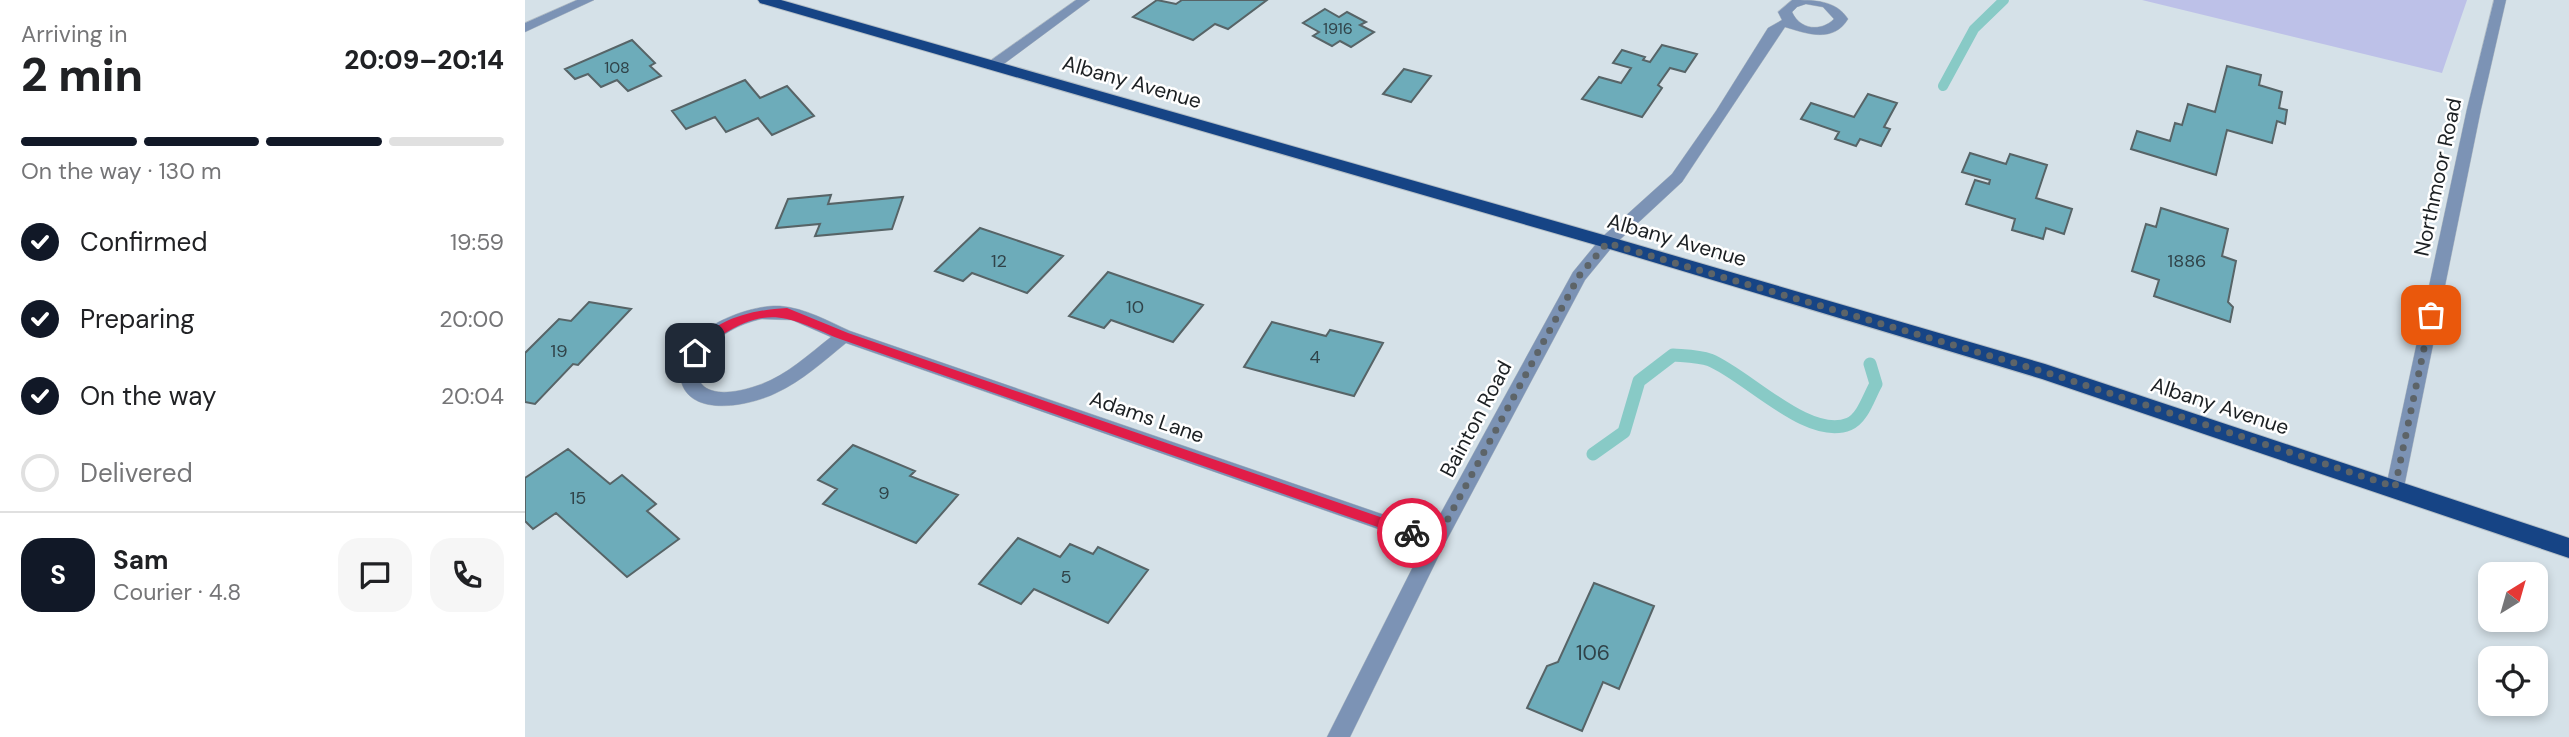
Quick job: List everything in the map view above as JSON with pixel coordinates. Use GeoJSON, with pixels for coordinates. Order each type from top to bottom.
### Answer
{"type":"FeatureCollection","features":[{"type":"Feature","properties":{"kind":"highway","name":"Albany Avenue"},"geometry":{"type":"LineString","coordinates":[[765,0],[2045,372],[2395,487],[2569,548]]}},
{"type":"Feature","properties":{"kind":"street"},"geometry":{"type":"LineString","coordinates":[[525,27],[588,0]]}},
{"type":"Feature","properties":{"kind":"street"},"geometry":{"type":"LineString","coordinates":[[992,66],[1084,0]]}},
{"type":"Feature","properties":{"kind":"street"},"geometry":{"type":"LineString","coordinates":[[1788,22],[1810,31],[1827,30],[1838,24],[1839,14],[1831,5],[1806,0]]}},
{"type":"Feature","properties":{"kind":"street","name":"Bainton Road"},"geometry":{"type":"LineString","coordinates":[[1338,737],[1436,541],[1579,276],[1607,243],[1677,178],[1722,113],[1773,31],[1780,24],[1788,22],[1785,12],[1787,7],[1806,0]]}},
{"type":"Feature","properties":{"kind":"street","name":"Northmoor Road"},"geometry":{"type":"LineString","coordinates":[[2395,487],[2474,109],[2500,0]]}},
{"type":"Feature","properties":{"kind":"street","name":"Adams Lane"},"geometry":{"type":"LineString","coordinates":[[844,336],[783,381],[749,396],[712,398],[698,392],[690,382],[689,368],[695,353],[707,339],[722,328],[756,314],[787,313],[844,336],[1436,541]]}},
{"type":"Feature","properties":{"kind":"shaded area"},"geometry":{"type":"Polygon","coordinates":[[[2142,0],[2467,0],[2442,73],[2142,0]]]}},
{"type":"Feature","properties":{"kind":"building"},"geometry":{"type":"Polygon","coordinates":[[[1157,0],[1176,4],[1182,0],[1267,0],[1228,29],[1215,24],[1193,40],[1133,17],[1157,0]]]}},
{"type":"Feature","properties":{"kind":"building"},"geometry":{"type":"Polygon","coordinates":[[[1325,9],[1339,17],[1347,12],[1366,22],[1360,25],[1374,32],[1351,47],[1340,41],[1332,46],[1313,36],[1319,32],[1303,23],[1325,9]]]}},
{"type":"Feature","properties":{"kind":"building"},"geometry":{"type":"Polygon","coordinates":[[[632,40],[655,63],[650,66],[661,76],[628,91],[617,80],[601,87],[588,74],[575,79],[565,69],[632,40]]]}},
{"type":"Feature","properties":{"kind":"building"},"geometry":{"type":"Polygon","coordinates":[[[1662,45],[1697,54],[1685,72],[1670,68],[1658,85],[1662,88],[1642,117],[1582,99],[1599,77],[1621,83],[1631,68],[1613,63],[1622,50],[1645,57],[1643,60],[1650,62],[1662,45]]]}},
{"type":"Feature","properties":{"kind":"building"},"geometry":{"type":"Polygon","coordinates":[[[2227,66],[2261,75],[2259,85],[2282,92],[2279,108],[2287,110],[2285,124],[2277,121],[2272,143],[2227,130],[2216,175],[2131,149],[2137,131],[2170,141],[2175,123],[2182,125],[2188,104],[2215,112],[2227,66]]]}},
{"type":"Feature","properties":{"kind":"building"},"geometry":{"type":"Polygon","coordinates":[[[1404,69],[1431,76],[1411,102],[1383,94],[1404,69]]]}},
{"type":"Feature","properties":{"kind":"building"},"geometry":{"type":"Polygon","coordinates":[[[745,80],[760,98],[787,86],[814,116],[772,135],[758,118],[726,132],[715,117],[686,129],[672,111],[745,80]]]}},
{"type":"Feature","properties":{"kind":"building"},"geometry":{"type":"Polygon","coordinates":[[[1868,94],[1897,103],[1884,127],[1890,129],[1881,146],[1860,139],[1856,146],[1835,139],[1839,132],[1801,119],[1811,103],[1854,117],[1868,94]]]}},
{"type":"Feature","properties":{"kind":"building"},"geometry":{"type":"Polygon","coordinates":[[[1970,153],[2006,164],[2010,154],[2047,165],[2036,198],[2072,209],[2064,234],[2046,228],[2043,239],[2012,230],[2015,219],[1966,204],[1975,180],[1989,184],[1990,180],[1962,172],[1970,153]]]}},
{"type":"Feature","properties":{"kind":"building"},"geometry":{"type":"Polygon","coordinates":[[[831,195],[828,204],[903,197],[892,229],[815,236],[820,224],[776,228],[788,199],[831,195]]]}},
{"type":"Feature","properties":{"kind":"building"},"geometry":{"type":"Polygon","coordinates":[[[2161,208],[2228,229],[2222,256],[2236,261],[2228,302],[2233,307],[2230,322],[2154,296],[2159,280],[2132,271],[2146,224],[2156,227],[2161,208]]]}},
{"type":"Feature","properties":{"kind":"building"},"geometry":{"type":"Polygon","coordinates":[[[980,228],[1063,256],[1027,293],[972,273],[963,281],[935,271],[980,228]]]}},
{"type":"Feature","properties":{"kind":"building"},"geometry":{"type":"Polygon","coordinates":[[[1108,272],[1203,305],[1173,342],[1111,320],[1104,328],[1069,316],[1108,272]]]}},
{"type":"Feature","properties":{"kind":"building"},"geometry":{"type":"Polygon","coordinates":[[[589,302],[631,309],[578,365],[573,364],[535,404],[525,402],[525,353],[559,319],[571,321],[589,302]]]}},
{"type":"Feature","properties":{"kind":"building"},"geometry":{"type":"Polygon","coordinates":[[[1272,322],[1326,336],[1330,330],[1383,343],[1354,396],[1244,367],[1272,322]]]}},
{"type":"Feature","properties":{"kind":"building"},"geometry":{"type":"Polygon","coordinates":[[[853,445],[915,471],[910,476],[958,495],[916,543],[823,504],[837,489],[818,480],[853,445]]]}},
{"type":"Feature","properties":{"kind":"building"},"geometry":{"type":"Polygon","coordinates":[[[568,449],[610,484],[622,475],[656,504],[647,511],[679,539],[627,577],[556,513],[533,529],[525,521],[525,478],[568,449]]]}},
{"type":"Feature","properties":{"kind":"building"},"geometry":{"type":"Polygon","coordinates":[[[1018,538],[1060,557],[1070,544],[1093,554],[1098,547],[1148,570],[1108,623],[1034,589],[1021,604],[979,584],[1018,538]]]}},
{"type":"Feature","properties":{"kind":"building"},"geometry":{"type":"Polygon","coordinates":[[[1594,583],[1654,606],[1619,689],[1603,682],[1582,731],[1527,708],[1547,666],[1558,662],[1594,583]]]}},
{"type":"Feature","properties":{"kind":"waterway"},"geometry":{"type":"LineString","coordinates":[[1943,86],[1974,29],[2004,0]]}},
{"type":"Feature","properties":{"kind":"waterway"},"geometry":{"type":"LineString","coordinates":[[1593,454],[1624,432],[1639,381],[1673,355],[1710,360],[1797,415],[1833,427],[1849,424],[1862,412],[1876,384],[1870,364]]}},
{"type":"Feature","properties":{"kind":"way so far"},"geometry":{"type":"LineString","coordinates":[[1412,533],[1436,541],[1579,276],[1607,243],[2045,372],[2395,487],[2431,315]]}},
{"type":"Feature","properties":{"kind":"route"},"geometry":{"type":"LineString","coordinates":[[695,353],[707,339],[739,320],[772,312],[799,316],[844,336],[1412,533]]}}]}
